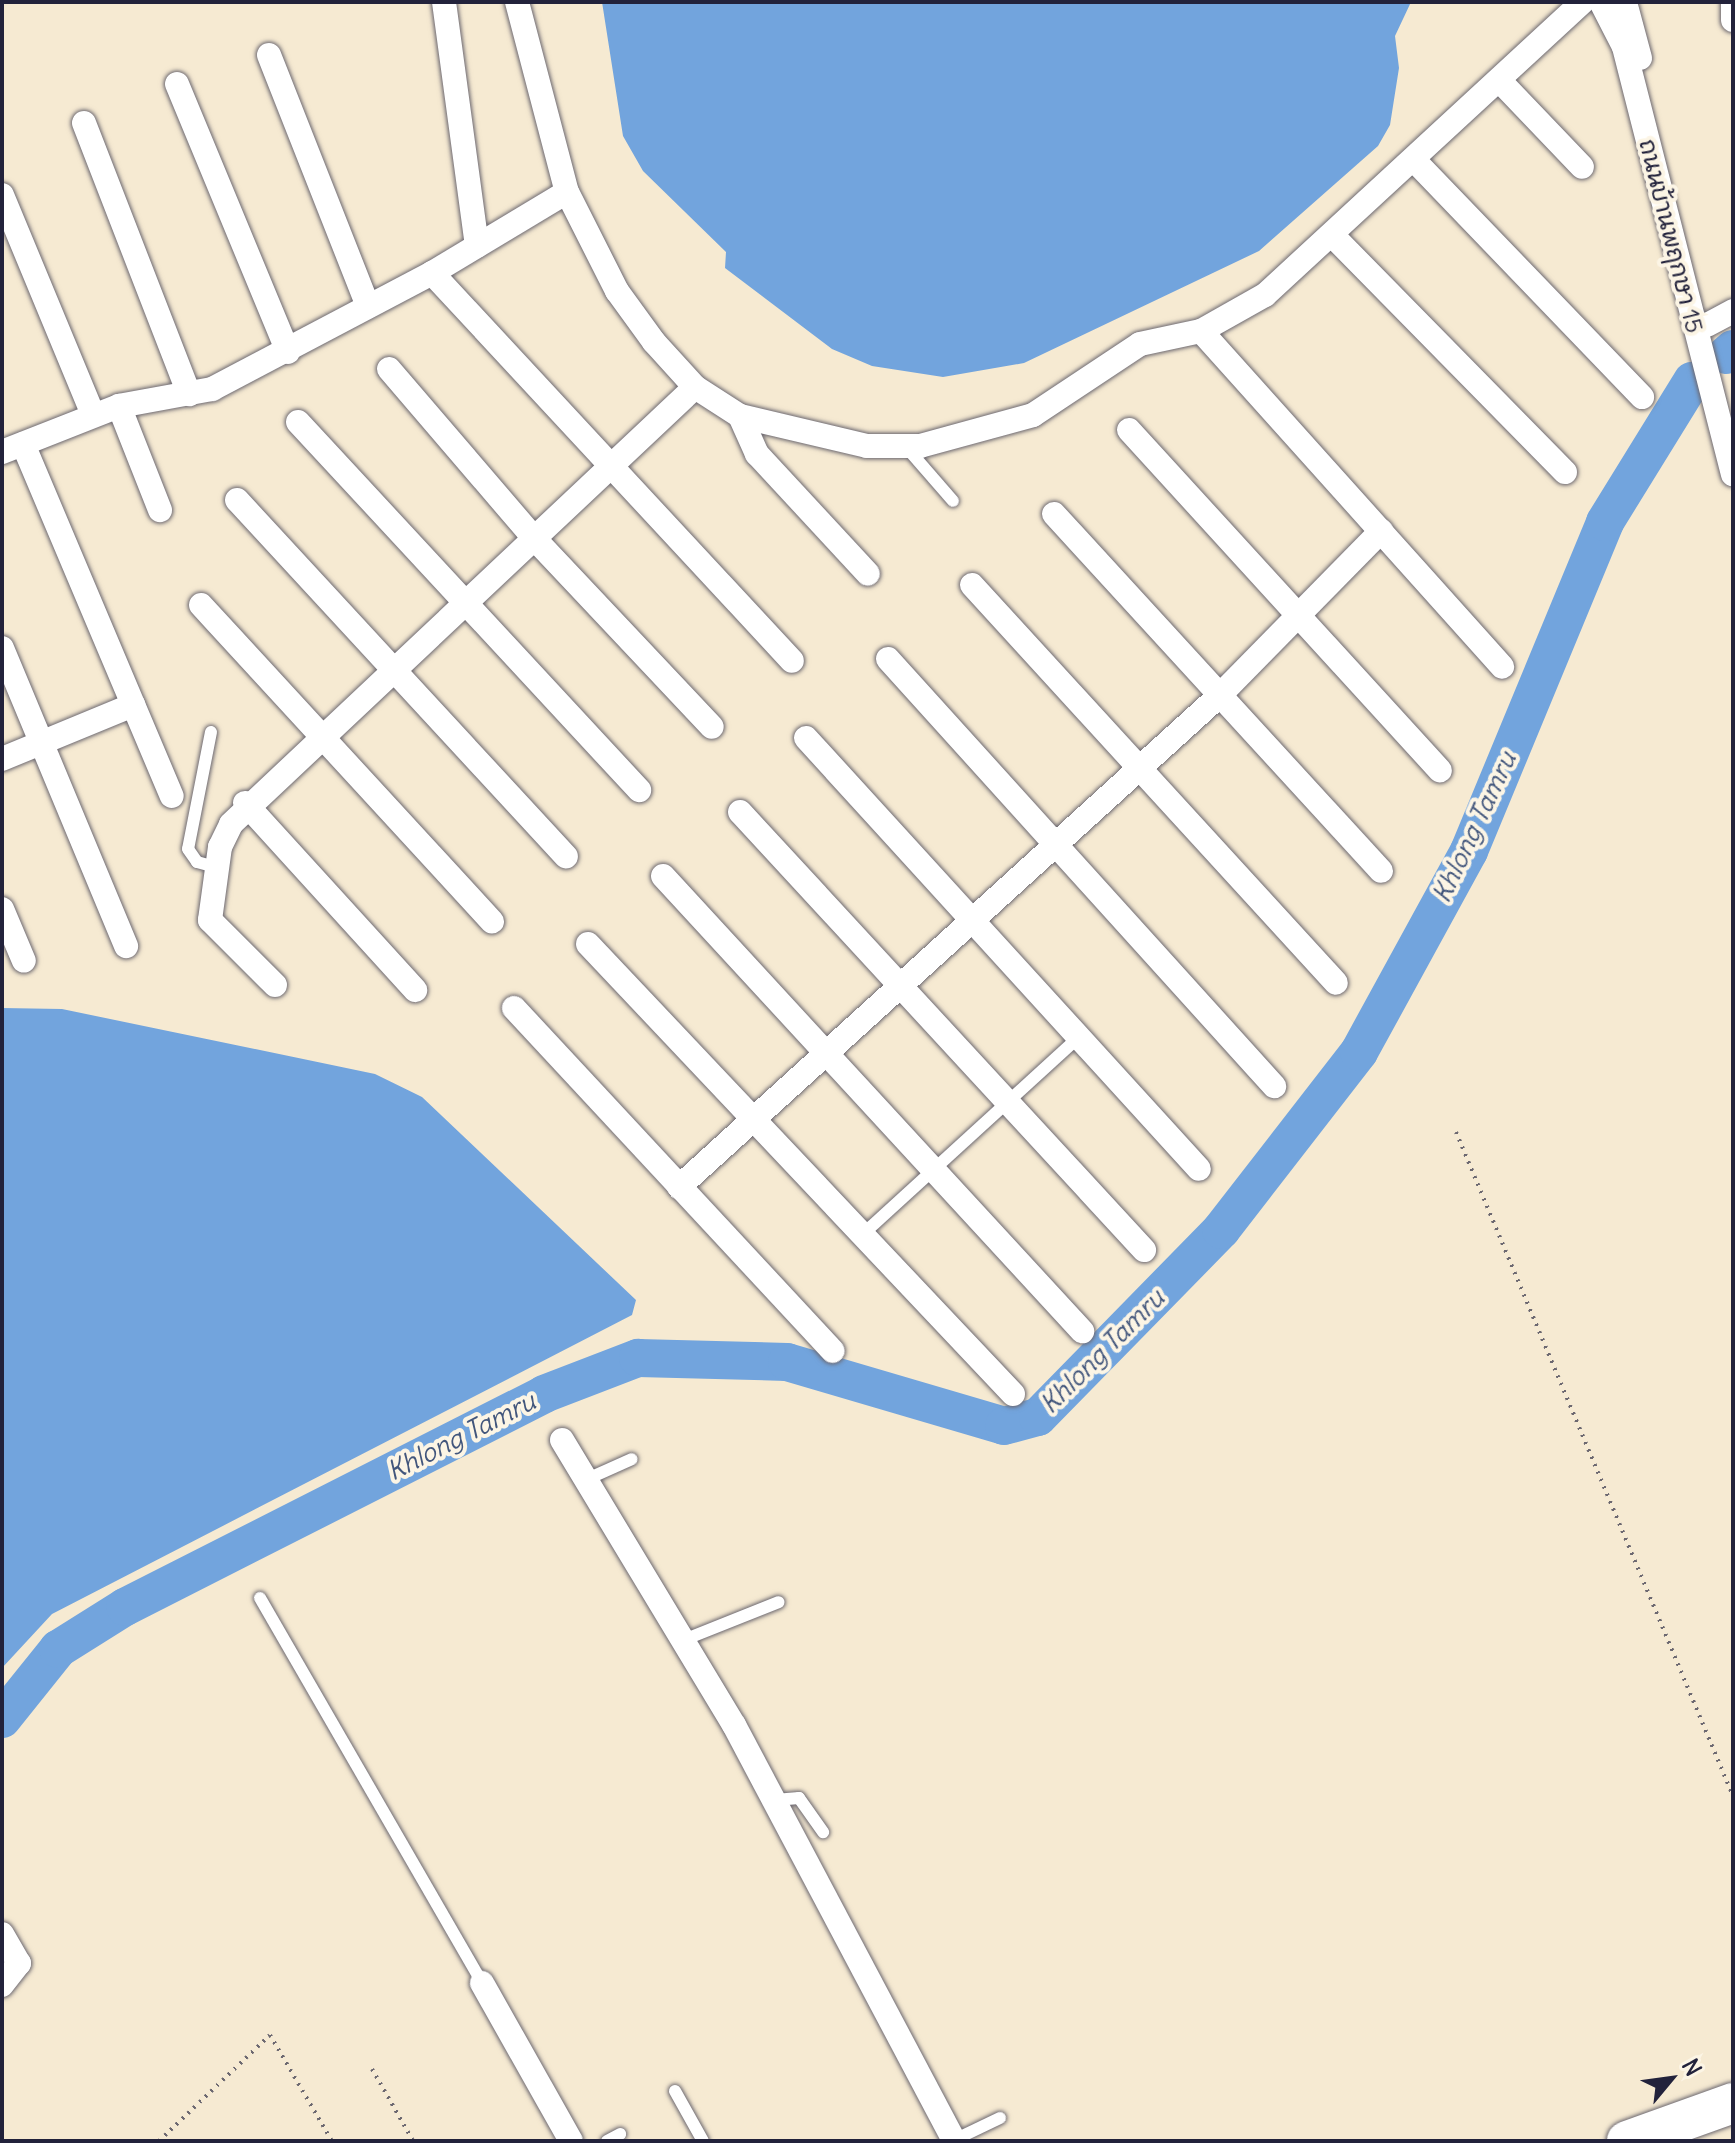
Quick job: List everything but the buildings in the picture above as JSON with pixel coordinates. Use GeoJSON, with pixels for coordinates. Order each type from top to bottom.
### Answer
{"type":"FeatureCollection","features":[{"type":"Feature","properties":{"kind":"main road"},"geometry":{"type":"LineString","coordinates":[[1627,2141],[1733,2103]]}},
{"type":"Feature","properties":{"kind":"street"},"geometry":{"type":"LineString","coordinates":[[444,2],[477,246]]}},
{"type":"Feature","properties":{"kind":"street"},"geometry":{"type":"LineString","coordinates":[[517,2],[567,192],[617,291],[695,387],[740,416],[867,446],[905,446],[983,434],[1033,415],[1140,344],[1201,331],[1265,295],[1333,236],[1582,2]]}},
{"type":"Feature","properties":{"kind":"street","name":"ถนนบ้านพฤกษา 15"},"geometry":{"type":"LineString","coordinates":[[1601,2],[1624,47],[1733,474]]}},
{"type":"Feature","properties":{"kind":"street","name":"ถนนบ้านพฤกษา 15"},"geometry":{"type":"LineString","coordinates":[[1625,2],[1732,421]]}},
{"type":"Feature","properties":{"kind":"street"},"geometry":{"type":"LineString","coordinates":[[1733,2],[1733,20]]}},
{"type":"Feature","properties":{"kind":"street"},"geometry":{"type":"LineString","coordinates":[[269,55],[368,306]]}},
{"type":"Feature","properties":{"kind":"street"},"geometry":{"type":"LineString","coordinates":[[1499,80],[1582,167]]}},
{"type":"Feature","properties":{"kind":"street"},"geometry":{"type":"LineString","coordinates":[[177,84],[288,352]]}},
{"type":"Feature","properties":{"kind":"street"},"geometry":{"type":"LineString","coordinates":[[84,123],[189,394]]}},
{"type":"Feature","properties":{"kind":"street"},"geometry":{"type":"LineString","coordinates":[[1414,160],[1642,397]]}},
{"type":"Feature","properties":{"kind":"street"},"geometry":{"type":"LineString","coordinates":[[172,796],[133,705],[8,448],[119,406],[189,394],[288,352],[432,273],[567,192]]}},
{"type":"Feature","properties":{"kind":"street"},"geometry":{"type":"LineString","coordinates":[[2,195],[93,415]]}},
{"type":"Feature","properties":{"kind":"street"},"geometry":{"type":"LineString","coordinates":[[1333,236],[1565,472]]}},
{"type":"Feature","properties":{"kind":"street"},"geometry":{"type":"LineString","coordinates":[[432,273],[792,661]]}},
{"type":"Feature","properties":{"kind":"street"},"geometry":{"type":"LineString","coordinates":[[1707,325],[1733,311]]}},
{"type":"Feature","properties":{"kind":"street"},"geometry":{"type":"LineString","coordinates":[[1201,331],[1502,667]]}},
{"type":"Feature","properties":{"kind":"street"},"geometry":{"type":"LineString","coordinates":[[389,369],[532,536],[712,727]]}},
{"type":"Feature","properties":{"kind":"street"},"geometry":{"type":"LineString","coordinates":[[275,985],[210,920],[216,867],[245,803],[463,598],[695,387]]}},
{"type":"Feature","properties":{"kind":"street"},"geometry":{"type":"LineString","coordinates":[[119,406],[160,510]]}},
{"type":"Feature","properties":{"kind":"street"},"geometry":{"type":"LineString","coordinates":[[740,416],[757,454],[868,574]]}},
{"type":"Feature","properties":{"kind":"street"},"geometry":{"type":"LineString","coordinates":[[298,422],[639,790]]}},
{"type":"Feature","properties":{"kind":"street"},"geometry":{"type":"LineString","coordinates":[[1129,430],[1440,770]]}},
{"type":"Feature","properties":{"kind":"street"},"geometry":{"type":"LineString","coordinates":[[237,500],[388,669],[566,857]]}},
{"type":"Feature","properties":{"kind":"street"},"geometry":{"type":"LineString","coordinates":[[1054,514],[1381,871]]}},
{"type":"Feature","properties":{"kind":"street"},"geometry":{"type":"LineString","coordinates":[[679,1187],[1220,695],[1299,619],[1381,531]]}},
{"type":"Feature","properties":{"kind":"street"},"geometry":{"type":"LineString","coordinates":[[972,585],[1336,983]]}},
{"type":"Feature","properties":{"kind":"street"},"geometry":{"type":"LineString","coordinates":[[201,605],[492,921]]}},
{"type":"Feature","properties":{"kind":"street"},"geometry":{"type":"LineString","coordinates":[[2,648],[126,946]]}},
{"type":"Feature","properties":{"kind":"street"},"geometry":{"type":"LineString","coordinates":[[888,659],[1274,1086]]}},
{"type":"Feature","properties":{"kind":"street"},"geometry":{"type":"LineString","coordinates":[[2,759],[133,705]]}},
{"type":"Feature","properties":{"kind":"street"},"geometry":{"type":"LineString","coordinates":[[806,738],[1199,1169]]}},
{"type":"Feature","properties":{"kind":"street"},"geometry":{"type":"LineString","coordinates":[[245,803],[415,990]]}},
{"type":"Feature","properties":{"kind":"street"},"geometry":{"type":"LineString","coordinates":[[740,812],[898,988],[1144,1250]]}},
{"type":"Feature","properties":{"kind":"street"},"geometry":{"type":"LineString","coordinates":[[663,876],[1082,1331]]}},
{"type":"Feature","properties":{"kind":"street"},"geometry":{"type":"LineString","coordinates":[[2,909],[24,961]]}},
{"type":"Feature","properties":{"kind":"street"},"geometry":{"type":"LineString","coordinates":[[588,944],[1013,1394]]}},
{"type":"Feature","properties":{"kind":"street"},"geometry":{"type":"LineString","coordinates":[[514,1008],[833,1351]]}},
{"type":"Feature","properties":{"kind":"street"},"geometry":{"type":"LineString","coordinates":[[562,1440],[678,1642],[775,1800],[954,2141]]}},
{"type":"Feature","properties":{"kind":"street"},"geometry":{"type":"LineString","coordinates":[[2,1934],[19,1963],[2,1985]]}},
{"type":"Feature","properties":{"kind":"street"},"geometry":{"type":"LineString","coordinates":[[482,1983],[571,2141]]}},
{"type":"Feature","properties":{"kind":"lane"},"geometry":{"type":"LineString","coordinates":[[905,446],[953,501]]}},
{"type":"Feature","properties":{"kind":"lane"},"geometry":{"type":"LineString","coordinates":[[211,732],[188,849],[197,862],[216,867]]}},
{"type":"Feature","properties":{"kind":"lane"},"geometry":{"type":"LineString","coordinates":[[862,1235],[1079,1037]]}},
{"type":"Feature","properties":{"kind":"lane"},"geometry":{"type":"LineString","coordinates":[[585,1480],[632,1459]]}},
{"type":"Feature","properties":{"kind":"lane"},"geometry":{"type":"LineString","coordinates":[[260,1598],[482,1983]]}},
{"type":"Feature","properties":{"kind":"lane"},"geometry":{"type":"LineString","coordinates":[[678,1642],[779,1602]]}},
{"type":"Feature","properties":{"kind":"lane"},"geometry":{"type":"LineString","coordinates":[[775,1800],[799,1798],[823,1832]]}},
{"type":"Feature","properties":{"kind":"lane"},"geometry":{"type":"LineString","coordinates":[[675,2091],[703,2141]]}},
{"type":"Feature","properties":{"kind":"lane"},"geometry":{"type":"LineString","coordinates":[[954,2141],[1000,2118]]}},
{"type":"Feature","properties":{"kind":"lane"},"geometry":{"type":"LineString","coordinates":[[607,2141],[620,2134]]}},
{"type":"Feature","properties":{"kind":"path"},"geometry":{"type":"LineString","coordinates":[[1456,1132],[1733,1796]]}},
{"type":"Feature","properties":{"kind":"path"},"geometry":{"type":"LineString","coordinates":[[159,2141],[270,2035],[332,2141]]}},
{"type":"Feature","properties":{"kind":"path"},"geometry":{"type":"LineString","coordinates":[[372,2069],[413,2141]]}},
{"type":"Feature","properties":{"kind":"water"},"geometry":{"type":"Polygon","coordinates":[[[602,2],[1411,2],[1395,36],[1399,68],[1390,125],[1378,146],[1259,251],[1024,363],[943,377],[872,366],[832,349],[725,268],[726,252],[643,171],[623,136],[602,2]]]}},
{"type":"Feature","properties":{"kind":"water"},"geometry":{"type":"Polygon","coordinates":[[[2,1008],[62,1009],[375,1074],[422,1097],[636,1300],[632,1315],[52,1614],[2,1668],[2,1008]]]}},
{"type":"Feature","properties":{"kind":"waterway","name":"Khlong Tamru"},"geometry":{"type":"LineString","coordinates":[[1726,355],[1733,349]]}},
{"type":"Feature","properties":{"kind":"waterway","name":"Khlong Tamru"},"geometry":{"type":"LineString","coordinates":[[2,1719],[58,1649],[125,1607],[544,1394],[638,1358],[787,1362],[1004,1426],[1038,1417],[1221,1230],[1359,1052],[1469,851],[1605,522],[1692,381]]}}]}
